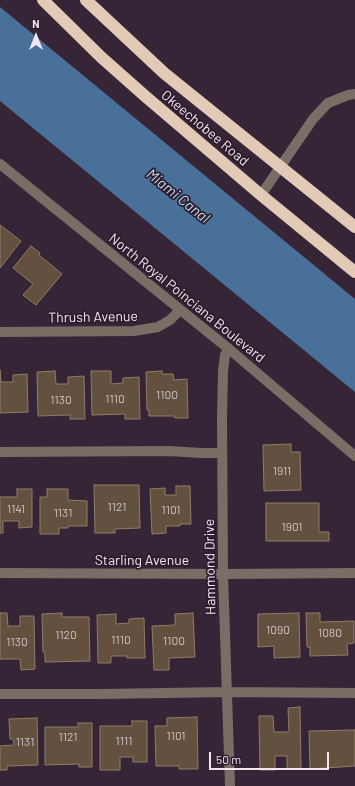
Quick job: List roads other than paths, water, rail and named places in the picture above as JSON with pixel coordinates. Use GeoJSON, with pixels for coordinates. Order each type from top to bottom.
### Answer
{"type":"FeatureCollection","features":[{"type":"Feature","properties":{"kind":"highway","name":"Okeechobee Road"},"geometry":{"type":"LineString","coordinates":[[43,0],[101,58],[261,195],[355,272]]}},
{"type":"Feature","properties":{"kind":"highway","name":"Okeechobee Road"},"geometry":{"type":"LineString","coordinates":[[86,0],[164,73],[355,227]]}},
{"type":"Feature","properties":{"kind":"street"},"geometry":{"type":"LineString","coordinates":[[261,195],[314,119],[328,103],[348,95],[355,94]]}},
{"type":"Feature","properties":{"kind":"street","name":"North Royal Poinciana Boulevard"},"geometry":{"type":"LineString","coordinates":[[0,164],[229,349],[355,456]]}},
{"type":"Feature","properties":{"kind":"street","name":"Thrush Avenue"},"geometry":{"type":"LineString","coordinates":[[0,332],[134,331],[158,327],[170,320],[180,310]]}},
{"type":"Feature","properties":{"kind":"street","name":"Hammond Drive"},"geometry":{"type":"LineString","coordinates":[[229,349],[225,355],[222,371],[222,453],[223,574],[230,786]]}},
{"type":"Feature","properties":{"kind":"street"},"geometry":{"type":"LineString","coordinates":[[0,452],[170,451],[222,453]]}},
{"type":"Feature","properties":{"kind":"street","name":"Starling Avenue"},"geometry":{"type":"LineString","coordinates":[[0,573],[355,573]]}},
{"type":"Feature","properties":{"kind":"street"},"geometry":{"type":"LineString","coordinates":[[0,694],[227,692],[355,693]]}},
{"type":"Feature","properties":{"kind":"water","name":"Miami Canal"},"geometry":{"type":"Polygon","coordinates":[[[0,7],[355,299],[355,392],[0,101],[0,7]]]}}]}
